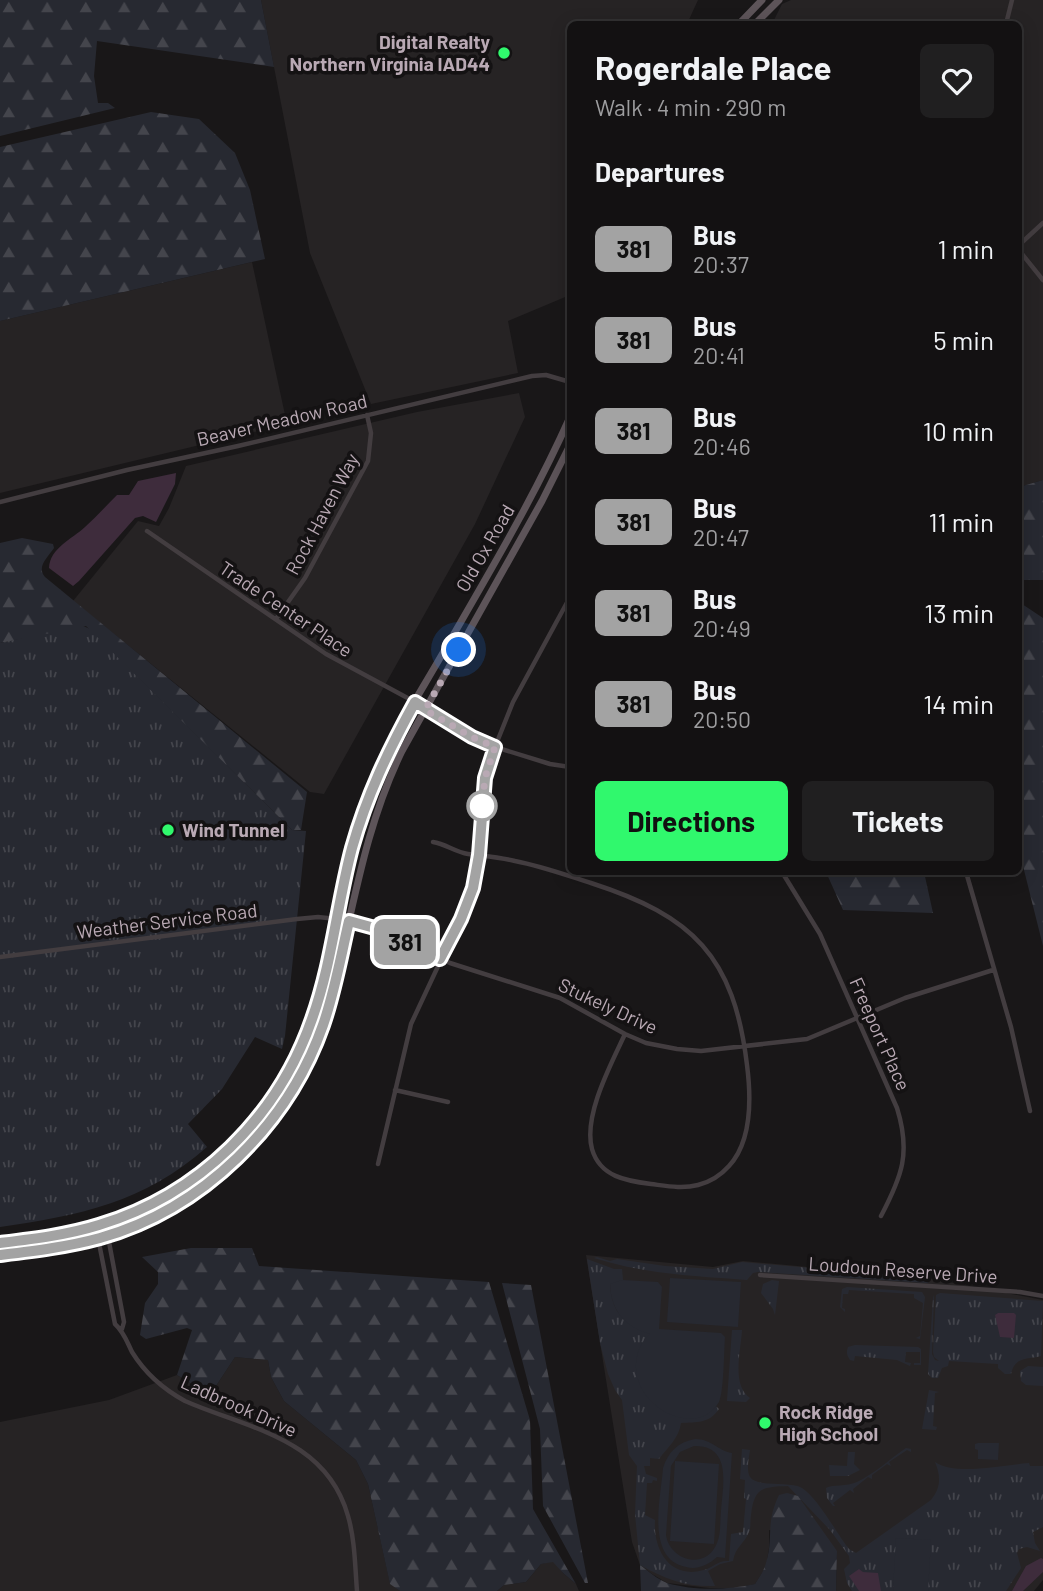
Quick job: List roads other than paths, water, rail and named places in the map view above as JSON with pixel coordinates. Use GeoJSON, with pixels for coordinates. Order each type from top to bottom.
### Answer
{"type":"FeatureCollection","features":[{"type":"Feature","properties":{"kind":"main road"},"geometry":{"type":"LineString","coordinates":[[743,21],[762,0]]}},
{"type":"Feature","properties":{"kind":"main road"},"geometry":{"type":"LineString","coordinates":[[758,21],[779,0]]}},
{"type":"Feature","properties":{"kind":"main road","name":"Old Ox Road"},"geometry":{"type":"LineString","coordinates":[[0,1243],[61,1235],[99,1226],[138,1211],[183,1186],[222,1155],[264,1110],[291,1067],[309,1027],[317,1003],[351,851],[376,775],[522,514],[567,422]]}},
{"type":"Feature","properties":{"kind":"main road","name":"Old Ox Road"},"geometry":{"type":"LineString","coordinates":[[0,1255],[50,1249],[102,1237],[157,1215],[205,1186],[250,1146],[284,1103],[306,1064],[323,1025],[373,819],[384,788],[532,520],[567,451]]}},
{"type":"Feature","properties":{"kind":"street"},"geometry":{"type":"LineString","coordinates":[[1007,21],[1012,0]]}},
{"type":"Feature","properties":{"kind":"street"},"geometry":{"type":"LineString","coordinates":[[1022,244],[1043,223]]}},
{"type":"Feature","properties":{"kind":"street"},"geometry":{"type":"LineString","coordinates":[[1022,253],[1043,280]]}},
{"type":"Feature","properties":{"kind":"street","name":"Beaver Meadow Road"},"geometry":{"type":"LineString","coordinates":[[0,502],[538,375],[567,381]]}},
{"type":"Feature","properties":{"kind":"street","name":"Rock Haven Way"},"geometry":{"type":"LineString","coordinates":[[276,619],[305,578],[368,461],[371,433],[367,415]]}},
{"type":"Feature","properties":{"kind":"street","name":"Trade Center Place"},"geometry":{"type":"LineString","coordinates":[[147,531],[337,660],[415,702]]}},
{"type":"Feature","properties":{"kind":"street"},"geometry":{"type":"LineString","coordinates":[[378,1164],[411,1024],[470,898],[479,855],[485,778],[495,747],[513,702],[567,603]]}},
{"type":"Feature","properties":{"kind":"street"},"geometry":{"type":"LineString","coordinates":[[415,702],[472,737],[495,747],[567,767]]}},
{"type":"Feature","properties":{"kind":"street"},"geometry":{"type":"LineString","coordinates":[[433,842],[459,852],[524,863],[637,899],[674,920],[701,944],[723,975],[735,1003],[748,1071],[745,1134],[731,1165],[717,1177],[701,1185],[677,1188],[618,1178],[604,1169],[592,1151],[591,1129],[594,1114],[605,1076],[625,1034]]}},
{"type":"Feature","properties":{"kind":"street","name":"Freeport Place"},"geometry":{"type":"LineString","coordinates":[[784,875],[820,934],[897,1108],[903,1128],[904,1162],[900,1178],[881,1216]]}},
{"type":"Feature","properties":{"kind":"street"},"geometry":{"type":"LineString","coordinates":[[967,875],[1012,1027],[1030,1111]]}},
{"type":"Feature","properties":{"kind":"street","name":"Weather Service Road"},"geometry":{"type":"LineString","coordinates":[[0,957],[297,919],[337,919]]}},
{"type":"Feature","properties":{"kind":"street","name":"Stukely Drive"},"geometry":{"type":"LineString","coordinates":[[337,919],[382,930],[440,959],[560,998],[646,1043],[701,1051],[807,1039],[929,989],[993,970]]}},
{"type":"Feature","properties":{"kind":"street"},"geometry":{"type":"LineString","coordinates":[[395,1090],[448,1101]]}},
{"type":"Feature","properties":{"kind":"street","name":"Ladbrook Drive"},"geometry":{"type":"LineString","coordinates":[[99,1226],[124,1322],[122,1330]]}},
{"type":"Feature","properties":{"kind":"street","name":"Ladbrook Drive"},"geometry":{"type":"LineString","coordinates":[[102,1237],[115,1324],[122,1330],[144,1369],[172,1394],[295,1445],[321,1467],[339,1494],[349,1517],[357,1591]]}},
{"type":"Feature","properties":{"kind":"street","name":"Loudoun Reserve Drive"},"geometry":{"type":"LineString","coordinates":[[760,1275],[1006,1291],[1043,1296]]}},
{"type":"Feature","properties":{"kind":"place","name":"Digital Realty Northern Virginia IAD44"},"geometry":{"type":"Point","coordinates":[504,53]}},
{"type":"Feature","properties":{"kind":"place","name":"Wind Tunnel"},"geometry":{"type":"Point","coordinates":[168,830]}},
{"type":"Feature","properties":{"kind":"place","name":"Rock Ridge High School"},"geometry":{"type":"Point","coordinates":[765,1423]}}]}
